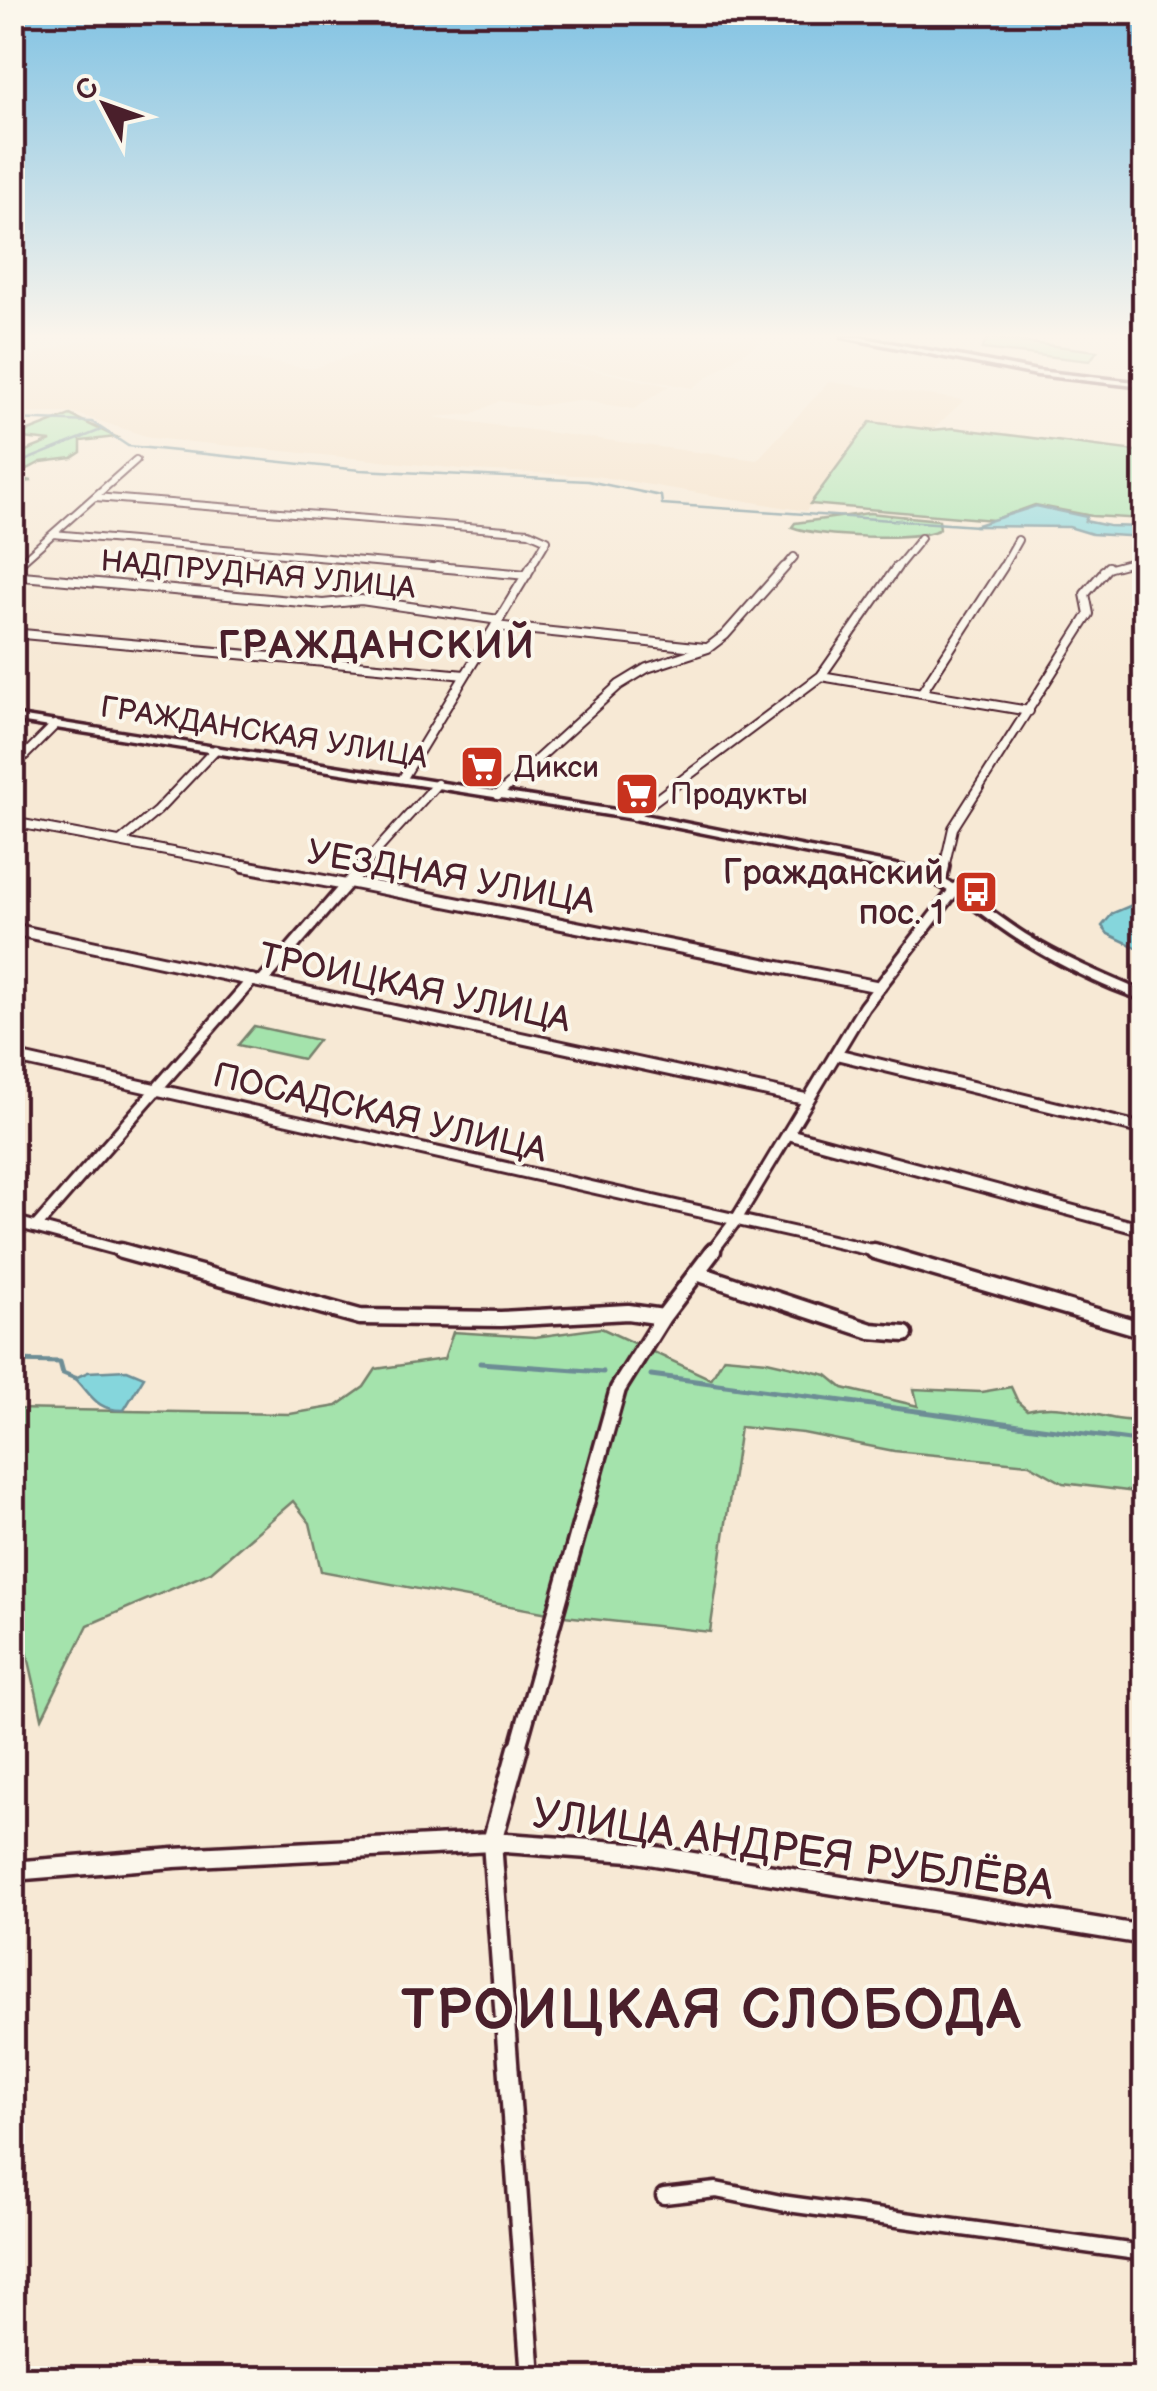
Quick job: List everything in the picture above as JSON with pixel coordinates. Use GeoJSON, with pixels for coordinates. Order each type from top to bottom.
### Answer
{"type":"FeatureCollection","features":[{"type":"Feature","properties":{"kind":"street"},"geometry":{"type":"LineString","coordinates":[[12,572],[136,460]]}},
{"type":"Feature","properties":{"kind":"street"},"geometry":{"type":"LineString","coordinates":[[95,496],[541,535],[546,540],[464,675],[436,730],[403,778]]}},
{"type":"Feature","properties":{"kind":"street"},"geometry":{"type":"LineString","coordinates":[[54,534],[526,575]]}},
{"type":"Feature","properties":{"kind":"street"},"geometry":{"type":"LineString","coordinates":[[634,816],[821,676],[879,590],[922,538]]}},
{"type":"Feature","properties":{"kind":"street"},"geometry":{"type":"LineString","coordinates":[[922,692],[980,607],[1018,540]]}},
{"type":"Feature","properties":{"kind":"street"},"geometry":{"type":"LineString","coordinates":[[498,795],[617,686],[647,668],[708,648],[794,557]]}},
{"type":"Feature","properties":{"kind":"street"},"geometry":{"type":"LineString","coordinates":[[940,880],[953,828],[1088,614],[1085,594],[1104,568],[1144,558]]}},
{"type":"Feature","properties":{"kind":"street","name":"НАДПРУДНАЯ УЛИЦА"},"geometry":{"type":"LineString","coordinates":[[12,572],[323,604],[360,600],[497,623],[708,648]]}},
{"type":"Feature","properties":{"kind":"street"},"geometry":{"type":"LineString","coordinates":[[12,633],[464,675]]}},
{"type":"Feature","properties":{"kind":"street"},"geometry":{"type":"LineString","coordinates":[[821,676],[1030,710]]}},
{"type":"Feature","properties":{"kind":"street","name":"ГРАЖДАНСКАЯ УЛИЦА"},"geometry":{"type":"LineString","coordinates":[[12,718],[634,816],[922,873]]}},
{"type":"Feature","properties":{"kind":"street"},"geometry":{"type":"LineString","coordinates":[[12,768],[55,724]]}},
{"type":"Feature","properties":{"kind":"street"},"geometry":{"type":"LineString","coordinates":[[120,842],[157,811],[215,750]]}},
{"type":"Feature","properties":{"kind":"street"},"geometry":{"type":"LineString","coordinates":[[36,1227],[155,1089],[437,784]]}},
{"type":"Feature","properties":{"kind":"street","name":"УЕЗДНАЯ УЛИЦА"},"geometry":{"type":"LineString","coordinates":[[12,822],[880,987]]}},
{"type":"Feature","properties":{"kind":"street"},"geometry":{"type":"LineString","coordinates":[[922,873],[956,888],[1019,934],[1075,968],[1144,996]]}},
{"type":"Feature","properties":{"kind":"street"},"geometry":{"type":"LineString","coordinates":[[531,2378],[492,1842],[618,1389],[663,1316],[736,1220],[806,1099],[880,987],[956,888]]}},
{"type":"Feature","properties":{"kind":"street","name":"ТРОИЦКАЯ УЛИЦА"},"geometry":{"type":"LineString","coordinates":[[12,929],[806,1099]]}},
{"type":"Feature","properties":{"kind":"street"},"geometry":{"type":"LineString","coordinates":[[836,1054],[1144,1129]]}},
{"type":"Feature","properties":{"kind":"street","name":"ПОСАДСКАЯ УЛИЦА"},"geometry":{"type":"LineString","coordinates":[[12,1057],[910,1259],[1144,1330]]}},
{"type":"Feature","properties":{"kind":"street"},"geometry":{"type":"LineString","coordinates":[[788,1134],[1144,1230]]}},
{"type":"Feature","properties":{"kind":"street"},"geometry":{"type":"LineString","coordinates":[[12,1221],[360,1317],[501,1319],[628,1312],[663,1316]]}},
{"type":"Feature","properties":{"kind":"street"},"geometry":{"type":"LineString","coordinates":[[697,1273],[871,1331],[904,1334]]}},
{"type":"Feature","properties":{"kind":"street","name":"УЛИЦА АНДРЕЯ РУБЛЁВА"},"geometry":{"type":"LineString","coordinates":[[12,1871],[174,1858],[492,1842],[632,1852],[1144,1935]]}},
{"type":"Feature","properties":{"kind":"street"},"geometry":{"type":"LineString","coordinates":[[664,2196],[716,2190],[782,2204],[1144,2253]]}},
{"type":"Feature","properties":{"kind":"shaded area"},"geometry":{"type":"Polygon","coordinates":[[[258,449],[671,449],[757,460],[768,449],[851,449],[806,511],[596,476],[473,470],[258,449]]]}},
{"type":"Feature","properties":{"kind":"green space"},"geometry":{"type":"Polygon","coordinates":[[[32,449],[81,449],[72,458],[41,462],[13,477],[13,456],[32,449]]]}},
{"type":"Feature","properties":{"kind":"green space"},"geometry":{"type":"Polygon","coordinates":[[[851,449],[1117,449],[1144,452],[1144,519],[1092,516],[1035,505],[993,520],[810,504],[851,449]]]}},
{"type":"Feature","properties":{"kind":"green space"},"geometry":{"type":"Polygon","coordinates":[[[869,513],[939,520],[940,529],[911,536],[867,537],[792,527],[795,523],[869,513]]]}},
{"type":"Feature","properties":{"kind":"green space"},"geometry":{"type":"Polygon","coordinates":[[[254,1026],[318,1040],[303,1059],[238,1045],[254,1026]]]}},
{"type":"Feature","properties":{"kind":"green space"},"geometry":{"type":"Polygon","coordinates":[[[601,1328],[711,1379],[724,1357],[767,1361],[827,1375],[843,1388],[918,1406],[914,1389],[981,1392],[1011,1387],[1027,1410],[1057,1407],[1144,1421],[1144,1493],[1063,1483],[1029,1464],[894,1451],[803,1433],[740,1427],[710,1632],[564,1616],[321,1571],[310,1523],[293,1501],[211,1572],[88,1625],[42,1718],[13,1589],[12,1409],[290,1414],[337,1406],[364,1387],[376,1369],[444,1359],[453,1332],[535,1337],[601,1328]]]}},
{"type":"Feature","properties":{"kind":"water"},"geometry":{"type":"Polygon","coordinates":[[[1036,506],[1109,526],[1144,527],[1144,537],[1092,534],[1069,527],[974,526],[1036,506]]]}},
{"type":"Feature","properties":{"kind":"water"},"geometry":{"type":"Polygon","coordinates":[[[1144,900],[1144,951],[1108,934],[1102,926],[1113,913],[1144,900]]]}},
{"type":"Feature","properties":{"kind":"water"},"geometry":{"type":"Polygon","coordinates":[[[127,1370],[144,1377],[124,1410],[100,1405],[75,1378],[88,1372],[127,1370]]]}},
{"type":"Feature","properties":{"kind":"waterway"},"geometry":{"type":"LineString","coordinates":[[12,466],[55,449]]}},
{"type":"Feature","properties":{"kind":"waterway"},"geometry":{"type":"LineString","coordinates":[[153,449],[360,470],[588,481],[661,496],[662,504],[977,526]]}},
{"type":"Feature","properties":{"kind":"waterway"},"geometry":{"type":"LineString","coordinates":[[12,1361],[60,1362],[63,1373],[75,1378]]}},
{"type":"Feature","properties":{"kind":"waterway"},"geometry":{"type":"LineString","coordinates":[[480,1363],[603,1372]]}},
{"type":"Feature","properties":{"kind":"waterway"},"geometry":{"type":"LineString","coordinates":[[651,1375],[1144,1442]]}},
{"type":"Feature","properties":{"kind":"place","name":"Дикси"},"geometry":{"type":"Point","coordinates":[482,767]}},
{"type":"Feature","properties":{"kind":"place","name":"Продукты"},"geometry":{"type":"Point","coordinates":[637,794]}},
{"type":"Feature","properties":{"kind":"place","name":"Гражданский пос. 1"},"geometry":{"type":"Point","coordinates":[976,892]}},
{"type":"Feature","properties":{"kind":"district","name":"ГРАЖДАНСКИЙ"},"geometry":{"type":"Point","coordinates":[377,645]}},
{"type":"Feature","properties":{"kind":"district","name":"ТРОИЦКАЯ СЛОБОДА"},"geometry":{"type":"Point","coordinates":[712,2009]}}]}
